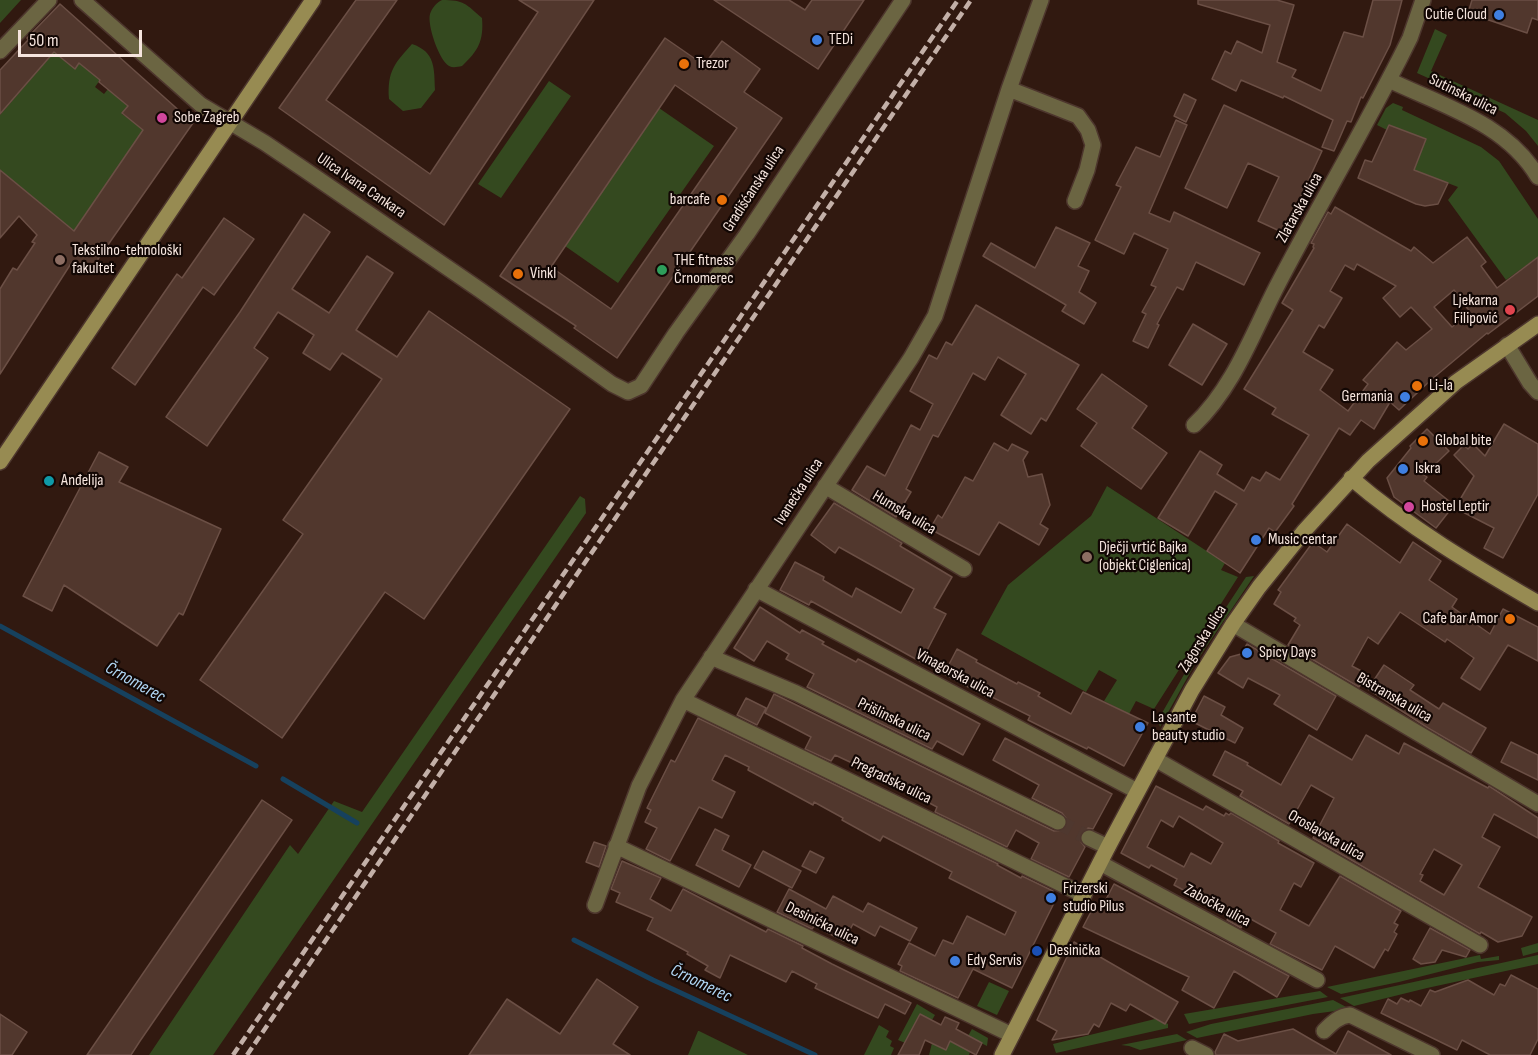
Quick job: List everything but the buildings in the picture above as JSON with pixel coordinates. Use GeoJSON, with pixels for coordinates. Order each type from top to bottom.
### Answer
{"type":"FeatureCollection","features":[{"type":"Feature","properties":{"kind":"street"},"geometry":{"type":"LineString","coordinates":[[0,51],[49,0]]}},
{"type":"Feature","properties":{"kind":"street","name":"Ulica Ivana Cankara"},"geometry":{"type":"LineString","coordinates":[[82,0],[193,99],[273,148],[612,384],[628,392]]}},
{"type":"Feature","properties":{"kind":"street"},"geometry":{"type":"LineString","coordinates":[[0,462],[313,0]]}},
{"type":"Feature","properties":{"kind":"street","name":"Gradišćanska ulica"},"geometry":{"type":"LineString","coordinates":[[628,392],[641,386],[747,234],[903,0]]}},
{"type":"Feature","properties":{"kind":"street","name":"Ivanečka ulica"},"geometry":{"type":"LineString","coordinates":[[595,905],[639,786],[683,700],[911,358],[935,316],[1009,89],[1041,0]]}},
{"type":"Feature","properties":{"kind":"street","name":"Zlatarska ulica"},"geometry":{"type":"LineString","coordinates":[[1194,424],[1214,404],[1227,384],[1276,287],[1389,80],[1410,38],[1423,0]]}},
{"type":"Feature","properties":{"kind":"street","name":"Sutinska ulica"},"geometry":{"type":"LineString","coordinates":[[1389,80],[1492,129],[1518,151],[1538,177]]}},
{"type":"Feature","properties":{"kind":"street"},"geometry":{"type":"LineString","coordinates":[[1009,89],[1078,116],[1088,130],[1093,145],[1087,170],[1075,201]]}},
{"type":"Feature","properties":{"kind":"street","name":"Zagorska ulica"},"geometry":{"type":"LineString","coordinates":[[1002,1055],[1137,791],[1192,690],[1233,624],[1278,562],[1368,460],[1456,382],[1538,324]]}},
{"type":"Feature","properties":{"kind":"street"},"geometry":{"type":"LineString","coordinates":[[1507,345],[1538,392]]}},
{"type":"Feature","properties":{"kind":"street"},"geometry":{"type":"LineString","coordinates":[[1351,478],[1421,531],[1538,603]]}},
{"type":"Feature","properties":{"kind":"street","name":"Humska ulica"},"geometry":{"type":"LineString","coordinates":[[825,486],[964,569]]}},
{"type":"Feature","properties":{"kind":"street","name":"Vinagorska ulica"},"geometry":{"type":"LineString","coordinates":[[756,589],[1137,791]]}},
{"type":"Feature","properties":{"kind":"street","name":"Bistranska ulica"},"geometry":{"type":"LineString","coordinates":[[1233,624],[1538,804]]}},
{"type":"Feature","properties":{"kind":"street","name":"Prišlinska ulica"},"geometry":{"type":"LineString","coordinates":[[711,657],[796,693],[1058,822]]}},
{"type":"Feature","properties":{"kind":"street","name":"Pregradska ulica"},"geometry":{"type":"LineString","coordinates":[[683,700],[1084,895]]}},
{"type":"Feature","properties":{"kind":"street","name":"Oroslavska ulica"},"geometry":{"type":"LineString","coordinates":[[1155,759],[1480,945]]}},
{"type":"Feature","properties":{"kind":"street"},"geometry":{"type":"LineString","coordinates":[[1089,838],[1108,847]]}},
{"type":"Feature","properties":{"kind":"street","name":"Desinićka ulica"},"geometry":{"type":"LineString","coordinates":[[616,846],[1012,1035]]}},
{"type":"Feature","properties":{"kind":"street","name":"Zabočka ulica"},"geometry":{"type":"LineString","coordinates":[[1100,863],[1317,980]]}},
{"type":"Feature","properties":{"kind":"street"},"geometry":{"type":"LineString","coordinates":[[1324,1031],[1333,1021],[1350,1015],[1432,1055]]}},
{"type":"Feature","properties":{"kind":"street"},"geometry":{"type":"LineString","coordinates":[[1192,1048],[1206,1055]]}},
{"type":"Feature","properties":{"kind":"green space"},"geometry":{"type":"Polygon","coordinates":[[[0,0],[21,0],[0,23],[0,0]]]}},
{"type":"Feature","properties":{"kind":"green space"},"geometry":{"type":"Polygon","coordinates":[[[442,0],[464,4],[482,18],[479,45],[462,66],[452,67],[445,62],[432,34],[430,14],[442,0]]]}},
{"type":"Feature","properties":{"kind":"green space"},"geometry":{"type":"Polygon","coordinates":[[[1435,29],[1447,35],[1431,71],[1538,120],[1538,146],[1526,131],[1505,113],[1417,73],[1435,29]]]}},
{"type":"Feature","properties":{"kind":"green space"},"geometry":{"type":"Polygon","coordinates":[[[55,43],[75,68],[79,63],[100,80],[95,87],[104,94],[108,89],[128,106],[122,114],[132,121],[136,117],[152,131],[74,231],[0,170],[0,115],[50,57],[55,43]]]}},
{"type":"Feature","properties":{"kind":"green space"},"geometry":{"type":"Polygon","coordinates":[[[412,44],[420,47],[430,57],[434,68],[435,90],[421,108],[403,111],[389,99],[389,81],[393,68],[412,44]]]}},
{"type":"Feature","properties":{"kind":"green space"},"geometry":{"type":"Polygon","coordinates":[[[549,81],[571,96],[501,198],[478,184],[549,81]]]}},
{"type":"Feature","properties":{"kind":"green space"},"geometry":{"type":"Polygon","coordinates":[[[1393,103],[1403,107],[1402,110],[1481,147],[1499,161],[1538,219],[1538,257],[1506,280],[1448,200],[1458,187],[1414,170],[1387,130],[1377,125],[1386,108],[1393,103]]]}},
{"type":"Feature","properties":{"kind":"green space"},"geometry":{"type":"Polygon","coordinates":[[[659,108],[714,146],[618,283],[565,246],[659,108]]]}},
{"type":"Feature","properties":{"kind":"green space","name":"Dječji vrtić Bajka (objekt Ciglenica)"},"geometry":{"type":"Polygon","coordinates":[[[1107,486],[1225,563],[1221,570],[1238,577],[1154,709],[1136,701],[1129,714],[1104,701],[1117,680],[1099,670],[1086,692],[981,634],[1008,585],[1091,516],[1107,486]]]}},
{"type":"Feature","properties":{"kind":"green space"},"geometry":{"type":"Polygon","coordinates":[[[580,496],[585,499],[586,513],[213,1055],[149,1055],[290,845],[298,854],[334,801],[362,812],[580,496]]]}},
{"type":"Feature","properties":{"kind":"green space"},"geometry":{"type":"Polygon","coordinates":[[[1254,576],[1196,662],[1160,727],[1158,720],[1198,650],[1246,577],[1254,576]]]}},
{"type":"Feature","properties":{"kind":"green space"},"geometry":{"type":"Polygon","coordinates":[[[1538,943],[1538,952],[1523,956],[1521,948],[1538,943]]]}},
{"type":"Feature","properties":{"kind":"green space"},"geometry":{"type":"Polygon","coordinates":[[[1480,955],[1481,959],[1499,956],[1499,960],[1478,962],[1341,994],[1327,987],[1480,955]]]}},
{"type":"Feature","properties":{"kind":"green space"},"geometry":{"type":"Polygon","coordinates":[[[1538,955],[1538,964],[1354,1006],[1340,998],[1538,955]]]}},
{"type":"Feature","properties":{"kind":"green space"},"geometry":{"type":"Polygon","coordinates":[[[989,982],[1009,991],[997,1015],[977,1006],[989,982]]]}},
{"type":"Feature","properties":{"kind":"green space"},"geometry":{"type":"Polygon","coordinates":[[[1320,991],[1328,997],[1189,1024],[1184,1014],[1320,991]]]}},
{"type":"Feature","properties":{"kind":"green space"},"geometry":{"type":"Polygon","coordinates":[[[1333,1000],[1350,1009],[1313,1014],[1197,1038],[1186,1032],[1211,1024],[1333,1000]]]}},
{"type":"Feature","properties":{"kind":"green space"},"geometry":{"type":"Polygon","coordinates":[[[917,1004],[935,1015],[932,1020],[920,1014],[914,1025],[915,1047],[898,1040],[917,1004]]]}},
{"type":"Feature","properties":{"kind":"green space"},"geometry":{"type":"Polygon","coordinates":[[[1155,1019],[1168,1024],[1168,1028],[1056,1053],[1053,1044],[1155,1019]]]}},
{"type":"Feature","properties":{"kind":"green space"},"geometry":{"type":"Polygon","coordinates":[[[879,1025],[889,1031],[886,1037],[892,1041],[890,1046],[894,1048],[891,1055],[864,1055],[879,1025]]]}},
{"type":"Feature","properties":{"kind":"green space"},"geometry":{"type":"Polygon","coordinates":[[[972,1029],[988,1038],[987,1046],[975,1040],[968,1051],[969,1055],[929,1055],[932,1043],[946,1050],[952,1038],[964,1043],[972,1029]]]}},
{"type":"Feature","properties":{"kind":"green space"},"geometry":{"type":"Polygon","coordinates":[[[699,1031],[748,1055],[688,1055],[699,1031]]]}},
{"type":"Feature","properties":{"kind":"green space"},"geometry":{"type":"Polygon","coordinates":[[[1177,1034],[1187,1040],[1140,1050],[1121,1045],[1177,1034]]]}},
{"type":"Feature","properties":{"kind":"waterway","name":"Črnomerec"},"geometry":{"type":"LineString","coordinates":[[0,626],[256,766]]}},
{"type":"Feature","properties":{"kind":"waterway","name":"Črnomerec"},"geometry":{"type":"LineString","coordinates":[[283,779],[357,823]]}},
{"type":"Feature","properties":{"kind":"waterway","name":"Črnomerec"},"geometry":{"type":"LineString","coordinates":[[574,940],[653,980],[815,1055]]}},
{"type":"Feature","properties":{"kind":"tunnel"},"geometry":{"type":"LineString","coordinates":[[1058,822],[1089,838]]}},
{"type":"Feature","properties":{"kind":"railway"},"geometry":{"type":"LineString","coordinates":[[233,1055],[958,0]]}},
{"type":"Feature","properties":{"kind":"railway"},"geometry":{"type":"LineString","coordinates":[[247,1055],[971,0]]}},
{"type":"Feature","properties":{"kind":"place","name":"Cutie Cloud"},"geometry":{"type":"Point","coordinates":[1499,15]}},
{"type":"Feature","properties":{"kind":"place","name":"TEDi"},"geometry":{"type":"Point","coordinates":[817,40]}},
{"type":"Feature","properties":{"kind":"place","name":"Trezor"},"geometry":{"type":"Point","coordinates":[684,64]}},
{"type":"Feature","properties":{"kind":"place","name":"Sobe Zagreb"},"geometry":{"type":"Point","coordinates":[162,118]}},
{"type":"Feature","properties":{"kind":"place","name":"barcafe"},"geometry":{"type":"Point","coordinates":[722,200]}},
{"type":"Feature","properties":{"kind":"place","name":"Tekstilno-tehnološki fakultet"},"geometry":{"type":"Point","coordinates":[60,260]}},
{"type":"Feature","properties":{"kind":"place","name":"THE fitness Črnomerec"},"geometry":{"type":"Point","coordinates":[662,270]}},
{"type":"Feature","properties":{"kind":"place","name":"Vinkl"},"geometry":{"type":"Point","coordinates":[518,274]}},
{"type":"Feature","properties":{"kind":"place","name":"Ljekarna Filipović"},"geometry":{"type":"Point","coordinates":[1510,310]}},
{"type":"Feature","properties":{"kind":"place","name":"Li-la"},"geometry":{"type":"Point","coordinates":[1417,386]}},
{"type":"Feature","properties":{"kind":"place","name":"Germania"},"geometry":{"type":"Point","coordinates":[1405,397]}},
{"type":"Feature","properties":{"kind":"place","name":"Global bite"},"geometry":{"type":"Point","coordinates":[1423,441]}},
{"type":"Feature","properties":{"kind":"place","name":"Iskra"},"geometry":{"type":"Point","coordinates":[1403,469]}},
{"type":"Feature","properties":{"kind":"place","name":"Anđelija"},"geometry":{"type":"Point","coordinates":[49,481]}},
{"type":"Feature","properties":{"kind":"place","name":"Hostel Leptir"},"geometry":{"type":"Point","coordinates":[1409,507]}},
{"type":"Feature","properties":{"kind":"place","name":"Music centar"},"geometry":{"type":"Point","coordinates":[1256,540]}},
{"type":"Feature","properties":{"kind":"place","name":"Dječji vrtić Bajka (objekt Ciglenica)"},"geometry":{"type":"Point","coordinates":[1087,557]}},
{"type":"Feature","properties":{"kind":"place","name":"Cafe bar Amor"},"geometry":{"type":"Point","coordinates":[1510,619]}},
{"type":"Feature","properties":{"kind":"place","name":"Spicy Days"},"geometry":{"type":"Point","coordinates":[1247,653]}},
{"type":"Feature","properties":{"kind":"place","name":"La sante beauty studio"},"geometry":{"type":"Point","coordinates":[1140,727]}},
{"type":"Feature","properties":{"kind":"place","name":"Frizerski studio Pilus"},"geometry":{"type":"Point","coordinates":[1051,898]}},
{"type":"Feature","properties":{"kind":"place","name":"Desinička"},"geometry":{"type":"Point","coordinates":[1037,951]}},
{"type":"Feature","properties":{"kind":"place","name":"Edy Servis"},"geometry":{"type":"Point","coordinates":[955,961]}}]}
